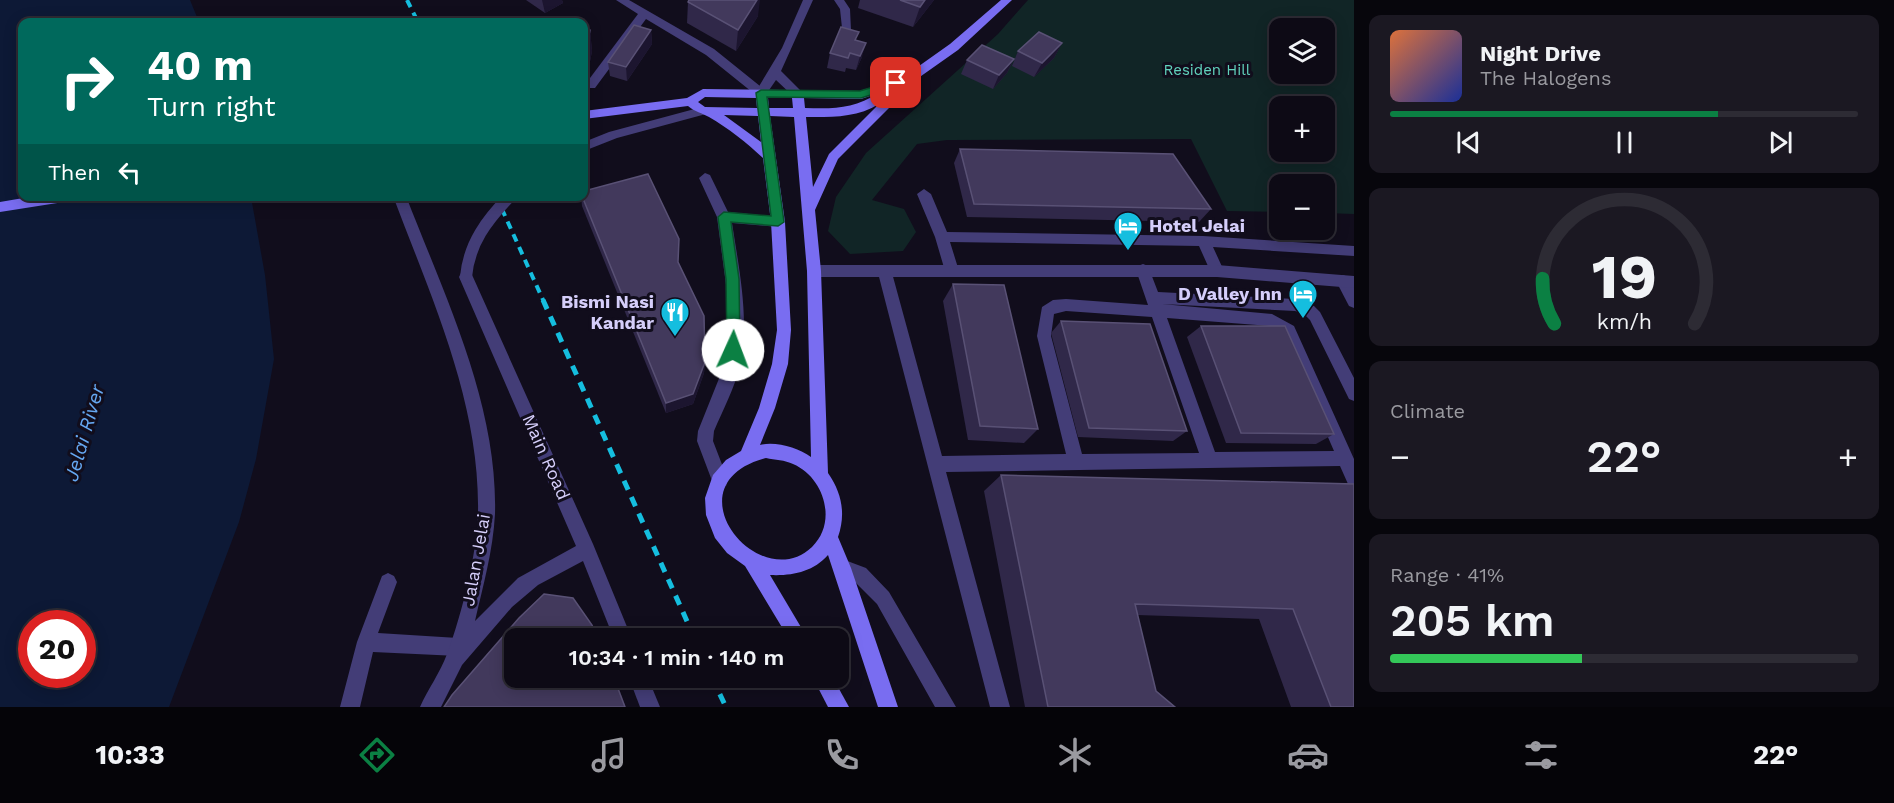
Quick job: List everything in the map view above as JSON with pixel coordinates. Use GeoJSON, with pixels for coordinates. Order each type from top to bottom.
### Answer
{"type":"FeatureCollection","features":[{"type":"Feature","properties":{"kind":"street"},"geometry":{"type":"LineString","coordinates":[[621,0],[643,15],[710,52],[761,93]]}},
{"type":"Feature","properties":{"kind":"street"},"geometry":{"type":"LineString","coordinates":[[747,456],[767,408],[780,364],[784,330],[778,222],[761,93],[776,73],[793,40],[808,0]]}},
{"type":"Feature","properties":{"kind":"street"},"geometry":{"type":"LineString","coordinates":[[839,0],[845,9],[847,28]]}},
{"type":"Feature","properties":{"kind":"street"},"geometry":{"type":"LineString","coordinates":[[588,145],[613,135],[705,111],[833,113],[864,108],[913,77],[954,47],[1007,0]]}},
{"type":"Feature","properties":{"kind":"street"},"geometry":{"type":"LineString","coordinates":[[591,85],[643,15]]}},
{"type":"Feature","properties":{"kind":"street"},"geometry":{"type":"LineString","coordinates":[[776,73],[798,94],[814,271],[820,474]]}},
{"type":"Feature","properties":{"kind":"street"},"geometry":{"type":"LineString","coordinates":[[588,115],[690,102],[703,93],[861,95],[913,77]]}},
{"type":"Feature","properties":{"kind":"street"},"geometry":{"type":"LineString","coordinates":[[809,207],[833,158],[913,77]]}},
{"type":"Feature","properties":{"kind":"street"},"geometry":{"type":"LineString","coordinates":[[690,102],[751,140],[768,155]]}},
{"type":"Feature","properties":{"kind":"street"},"geometry":{"type":"LineString","coordinates":[[705,178],[724,217],[732,264],[735,335],[732,365],[706,431],[705,441],[720,480]]}},
{"type":"Feature","properties":{"kind":"street"},"geometry":{"type":"LineString","coordinates":[[924,194],[942,237],[952,271]]}},
{"type":"Feature","properties":{"kind":"street"},"geometry":{"type":"LineString","coordinates":[[0,207],[38,201]]}},
{"type":"Feature","properties":{"kind":"street","name":"Jalan Jelai"},"geometry":{"type":"LineString","coordinates":[[401,201],[454,338],[477,424],[486,499],[483,541],[475,583],[456,655],[430,707]]}},
{"type":"Feature","properties":{"kind":"street","name":"Main Road"},"geometry":{"type":"LineString","coordinates":[[505,201],[489,218],[474,243],[466,261],[466,277],[587,550],[618,628]]}},
{"type":"Feature","properties":{"kind":"street"},"geometry":{"type":"LineString","coordinates":[[724,217],[778,222]]}},
{"type":"Feature","properties":{"kind":"street"},"geometry":{"type":"LineString","coordinates":[[942,237],[1203,241],[1354,251]]}},
{"type":"Feature","properties":{"kind":"street"},"geometry":{"type":"LineString","coordinates":[[1203,241],[1217,271]]}},
{"type":"Feature","properties":{"kind":"street"},"geometry":{"type":"LineString","coordinates":[[1143,270],[1210,460]]}},
{"type":"Feature","properties":{"kind":"street"},"geometry":{"type":"LineString","coordinates":[[814,271],[885,273],[1217,271],[1348,282],[1354,302]]}},
{"type":"Feature","properties":{"kind":"street"},"geometry":{"type":"LineString","coordinates":[[885,273],[1000,707]]}},
{"type":"Feature","properties":{"kind":"street"},"geometry":{"type":"LineString","coordinates":[[1156,305],[1272,320],[1289,330],[1354,478]]}},
{"type":"Feature","properties":{"kind":"street"},"geometry":{"type":"LineString","coordinates":[[1076,463],[1044,336],[1047,311],[1053,306],[1295,305],[1309,310],[1315,316],[1354,394]]}},
{"type":"Feature","properties":{"kind":"street"},"geometry":{"type":"LineString","coordinates":[[766,452],[786,453],[805,461],[820,474],[832,494],[836,517],[830,539],[816,556],[797,565],[775,568],[753,562],[735,551],[722,535],[715,517],[715,498],[720,480],[731,466],[747,456],[766,452]]}},
{"type":"Feature","properties":{"kind":"street"},"geometry":{"type":"LineString","coordinates":[[937,464],[1345,458]]}},
{"type":"Feature","properties":{"kind":"street"},"geometry":{"type":"LineString","coordinates":[[830,539],[842,568],[888,707]]}},
{"type":"Feature","properties":{"kind":"street"},"geometry":{"type":"LineString","coordinates":[[366,642],[456,655],[522,586],[539,574],[587,550]]}},
{"type":"Feature","properties":{"kind":"street"},"geometry":{"type":"LineString","coordinates":[[753,562],[792,628]]}},
{"type":"Feature","properties":{"kind":"street"},"geometry":{"type":"LineString","coordinates":[[842,568],[860,574],[883,598],[946,707]]}},
{"type":"Feature","properties":{"kind":"street"},"geometry":{"type":"LineString","coordinates":[[350,707],[366,642],[388,582]]}},
{"type":"Feature","properties":{"kind":"street"},"geometry":{"type":"LineString","coordinates":[[642,688],[650,707]]}},
{"type":"Feature","properties":{"kind":"street"},"geometry":{"type":"LineString","coordinates":[[828,688],[839,707]]}},
{"type":"Feature","properties":{"kind":"green space","name":"Residen Hill"},"geometry":{"type":"Polygon","coordinates":[[[1028,0],[1354,0],[1354,214],[1335,213],[1335,174],[1269,174],[1269,212],[1227,211],[1191,139],[947,140],[917,144],[872,200],[904,209],[916,232],[903,251],[850,254],[828,231],[836,197],[866,153],[998,34],[1028,0]]]}},
{"type":"Feature","properties":{"kind":"water","name":"Jelai River"},"geometry":{"type":"Polygon","coordinates":[[[0,0],[190,0],[197,18],[18,18],[18,201],[252,201],[265,275],[274,359],[256,459],[239,522],[169,707],[0,707],[0,0]]]}},
{"type":"Feature","properties":{"kind":"building"},"geometry":{"type":"Polygon","coordinates":[[[689,0],[757,0],[738,30],[688,2],[689,0]]]}},
{"type":"Feature","properties":{"kind":"building"},"geometry":{"type":"Polygon","coordinates":[[[900,0],[925,0],[920,7],[900,0]]]}},
{"type":"Feature","properties":{"kind":"building"},"geometry":{"type":"Polygon","coordinates":[[[634,25],[651,30],[626,67],[608,62],[634,25]]]}},
{"type":"Feature","properties":{"kind":"building"},"geometry":{"type":"Polygon","coordinates":[[[841,27],[859,32],[855,40],[866,43],[860,56],[850,53],[848,58],[830,53],[841,27]]]}},
{"type":"Feature","properties":{"kind":"building"},"geometry":{"type":"Polygon","coordinates":[[[1039,32],[1062,43],[1042,63],[1018,51],[1039,32]]]}},
{"type":"Feature","properties":{"kind":"building"},"geometry":{"type":"Polygon","coordinates":[[[982,45],[1014,59],[999,75],[967,60],[982,45]]]}},
{"type":"Feature","properties":{"kind":"building"},"geometry":{"type":"Polygon","coordinates":[[[960,149],[1173,154],[1211,209],[974,204],[960,149]]]}},
{"type":"Feature","properties":{"kind":"building"},"geometry":{"type":"Polygon","coordinates":[[[648,174],[679,239],[678,262],[704,316],[705,362],[693,394],[666,403],[584,201],[588,201],[588,190],[648,174]]]}},
{"type":"Feature","properties":{"kind":"building"},"geometry":{"type":"Polygon","coordinates":[[[953,284],[1004,285],[1038,429],[980,426],[953,284]]]}},
{"type":"Feature","properties":{"kind":"building"},"geometry":{"type":"Polygon","coordinates":[[[1061,321],[1150,324],[1187,431],[1089,428],[1061,321]]]}},
{"type":"Feature","properties":{"kind":"building"},"geometry":{"type":"Polygon","coordinates":[[[1201,326],[1285,326],[1334,434],[1241,433],[1201,326]]]}},
{"type":"Feature","properties":{"kind":"building"},"geometry":{"type":"Polygon","coordinates":[[[1001,475],[1354,484],[1354,707],[1331,707],[1293,609],[1135,604],[1156,691],[1175,707],[1048,707],[1001,475]]]}},
{"type":"Feature","properties":{"kind":"building"},"geometry":{"type":"Polygon","coordinates":[[[544,594],[573,598],[593,628],[510,628],[544,594]]]}},
{"type":"Feature","properties":{"kind":"building"},"geometry":{"type":"Polygon","coordinates":[[[504,635],[504,688],[618,688],[625,707],[444,707],[504,635]]]}},
{"type":"Feature","properties":{"kind":"railway"},"geometry":{"type":"LineString","coordinates":[[407,0],[416,18]]}},
{"type":"Feature","properties":{"kind":"railway"},"geometry":{"type":"LineString","coordinates":[[498,201],[544,302]]}},
{"type":"Feature","properties":{"kind":"railway"},"geometry":{"type":"LineString","coordinates":[[543,300],[690,628]]}},
{"type":"Feature","properties":{"kind":"railway"},"geometry":{"type":"LineString","coordinates":[[717,688],[726,707]]}},
{"type":"Feature","properties":{"kind":"place","name":"Hotel Jelai"},"geometry":{"type":"Point","coordinates":[1128,252]}},
{"type":"Feature","properties":{"kind":"place","name":"D Valley Inn"},"geometry":{"type":"Point","coordinates":[1303,320]}},
{"type":"Feature","properties":{"kind":"place","name":"Bismi Nasi Kandar"},"geometry":{"type":"Point","coordinates":[675,338]}},
{"type":"Feature","properties":{"kind":"route"},"geometry":{"type":"LineString","coordinates":[[733,350],[735,335],[732,264],[724,217],[778,222],[761,93],[861,95],[896,83]]}}]}
